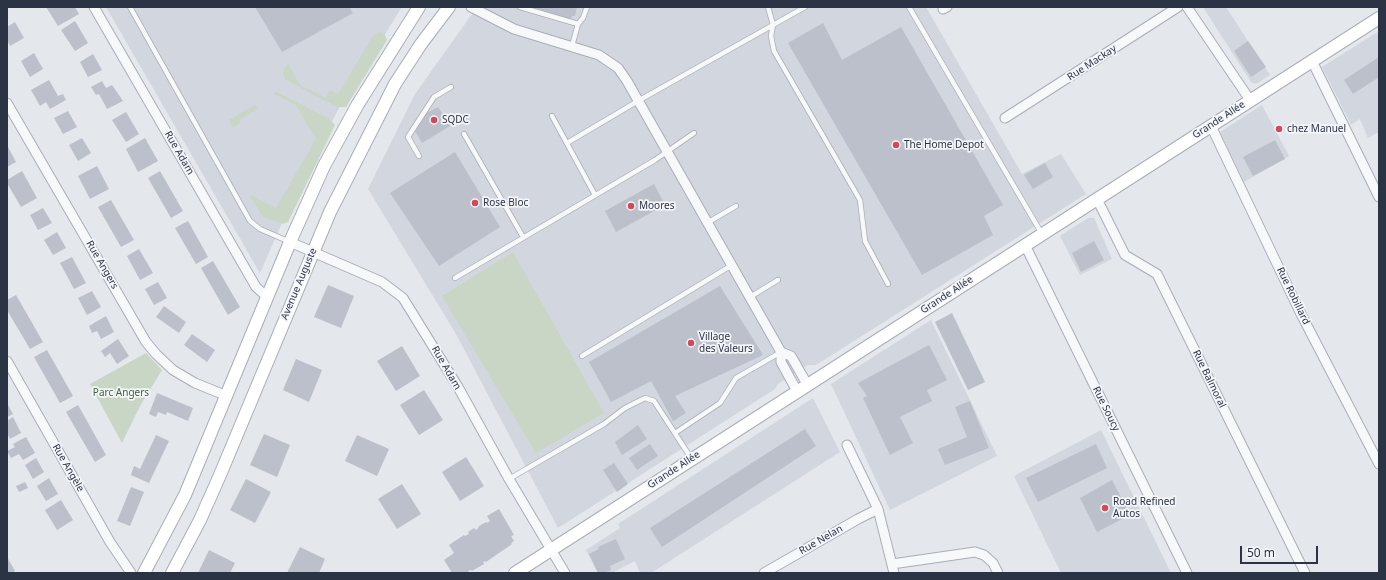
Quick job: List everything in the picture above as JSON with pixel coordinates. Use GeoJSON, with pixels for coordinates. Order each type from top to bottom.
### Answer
{"type":"FeatureCollection","features":[{"type":"Feature","properties":{"kind":"main road"},"geometry":{"type":"LineString","coordinates":[[144,573],[185,494],[318,178],[348,122],[419,7]]}},
{"type":"Feature","properties":{"kind":"main road","name":"Avenue Auguste"},"geometry":{"type":"LineString","coordinates":[[172,573],[200,520],[220,475],[312,252],[345,181],[393,88],[421,44],[449,7]]}},
{"type":"Feature","properties":{"kind":"main road","name":"Grande Allée"},"geometry":{"type":"LineString","coordinates":[[514,573],[1379,18]]}},
{"type":"Feature","properties":{"kind":"street","name":"Rue Adam"},"geometry":{"type":"LineString","coordinates":[[94,7],[256,287],[267,297]]}},
{"type":"Feature","properties":{"kind":"street"},"geometry":{"type":"LineString","coordinates":[[472,7],[514,29],[599,55],[609,61],[623,75],[781,352],[780,362],[802,388]]}},
{"type":"Feature","properties":{"kind":"street","name":"Rue Mackay"},"geometry":{"type":"LineString","coordinates":[[1005,118],[1178,7]]}},
{"type":"Feature","properties":{"kind":"street"},"geometry":{"type":"LineString","coordinates":[[1187,7],[1250,100]]}},
{"type":"Feature","properties":{"kind":"street"},"geometry":{"type":"LineString","coordinates":[[1312,61],[1379,197]]}},
{"type":"Feature","properties":{"kind":"street","name":"Rue Angers"},"geometry":{"type":"LineString","coordinates":[[7,103],[146,342],[161,360],[177,372],[195,383],[226,396]]}},
{"type":"Feature","properties":{"kind":"street","name":"Rue Robillard"},"geometry":{"type":"LineString","coordinates":[[1212,126],[1301,314],[1379,464]]}},
{"type":"Feature","properties":{"kind":"street","name":"Rue Balmoral"},"geometry":{"type":"LineString","coordinates":[[1097,199],[1125,255],[1157,274],[1305,573]]}},
{"type":"Feature","properties":{"kind":"street","name":"Rue Adam"},"geometry":{"type":"LineString","coordinates":[[290,242],[382,282],[403,298],[458,387],[509,479],[565,573]]}},
{"type":"Feature","properties":{"kind":"street","name":"Rue Soucy"},"geometry":{"type":"LineString","coordinates":[[1025,245],[1187,573]]}},
{"type":"Feature","properties":{"kind":"street","name":"Rue Angèle"},"geometry":{"type":"LineString","coordinates":[[7,361],[113,547],[130,573]]}},
{"type":"Feature","properties":{"kind":"street"},"geometry":{"type":"LineString","coordinates":[[847,445],[878,509],[893,568],[975,552],[984,555],[993,563],[998,573]]}},
{"type":"Feature","properties":{"kind":"street","name":"Rue Nelan"},"geometry":{"type":"LineString","coordinates":[[764,573],[878,509]]}},
{"type":"Feature","properties":{"kind":"lane"},"geometry":{"type":"LineString","coordinates":[[130,7],[250,221],[260,229],[290,242]]}},
{"type":"Feature","properties":{"kind":"lane"},"geometry":{"type":"LineString","coordinates":[[520,7],[578,24]]}},
{"type":"Feature","properties":{"kind":"lane"},"geometry":{"type":"LineString","coordinates":[[572,46],[578,24],[583,18],[587,7]]}},
{"type":"Feature","properties":{"kind":"lane"},"geometry":{"type":"LineString","coordinates":[[768,7],[772,25],[771,36],[774,51],[860,200],[865,241],[888,284]]}},
{"type":"Feature","properties":{"kind":"lane"},"geometry":{"type":"LineString","coordinates":[[567,143],[638,100],[805,7]]}},
{"type":"Feature","properties":{"kind":"lane"},"geometry":{"type":"LineString","coordinates":[[909,7],[1042,234]]}},
{"type":"Feature","properties":{"kind":"lane"},"geometry":{"type":"LineString","coordinates":[[419,156],[408,137],[434,97],[451,87]]}},
{"type":"Feature","properties":{"kind":"lane"},"geometry":{"type":"LineString","coordinates":[[552,116],[595,195]]}},
{"type":"Feature","properties":{"kind":"lane"},"geometry":{"type":"LineString","coordinates":[[455,278],[651,163],[694,133]]}},
{"type":"Feature","properties":{"kind":"lane"},"geometry":{"type":"LineString","coordinates":[[464,134],[523,238]]}},
{"type":"Feature","properties":{"kind":"lane"},"geometry":{"type":"LineString","coordinates":[[707,223],[736,206]]}},
{"type":"Feature","properties":{"kind":"lane"},"geometry":{"type":"LineString","coordinates":[[582,356],[732,265]]}},
{"type":"Feature","properties":{"kind":"lane"},"geometry":{"type":"LineString","coordinates":[[750,297],[778,280]]}},
{"type":"Feature","properties":{"kind":"lane"},"geometry":{"type":"LineString","coordinates":[[675,433],[720,403],[736,378],[781,352]]}},
{"type":"Feature","properties":{"kind":"lane"},"geometry":{"type":"LineString","coordinates":[[509,479],[604,424],[625,408],[645,398],[654,401],[692,459]]}},
{"type":"Feature","properties":{"kind":"shaded area"},"geometry":{"type":"Polygon","coordinates":[[[106,7],[402,7],[341,104],[292,200],[260,273],[106,7]]]}},
{"type":"Feature","properties":{"kind":"shaded area"},"geometry":{"type":"Polygon","coordinates":[[[477,7],[926,7],[1022,174],[1061,154],[1086,194],[816,365],[808,365],[778,384],[775,389],[558,528],[456,334],[368,189],[415,94],[477,7]]]}},
{"type":"Feature","properties":{"kind":"shaded area"},"geometry":{"type":"Polygon","coordinates":[[[1203,7],[1226,7],[1270,75],[1256,84],[1251,82],[1203,7]]]}},
{"type":"Feature","properties":{"kind":"shaded area"},"geometry":{"type":"Polygon","coordinates":[[[1379,31],[1379,132],[1368,138],[1360,119],[1351,125],[1322,67],[1379,31]]]}},
{"type":"Feature","properties":{"kind":"shaded area"},"geometry":{"type":"Polygon","coordinates":[[[1262,105],[1289,156],[1244,182],[1220,132],[1262,105]]]}},
{"type":"Feature","properties":{"kind":"shaded area"},"geometry":{"type":"Polygon","coordinates":[[[1088,218],[1094,218],[1112,259],[1080,275],[1060,236],[1088,218]]]}},
{"type":"Feature","properties":{"kind":"shaded area"},"geometry":{"type":"Polygon","coordinates":[[[931,320],[997,456],[890,510],[831,384],[931,320]]]}},
{"type":"Feature","properties":{"kind":"shaded area"},"geometry":{"type":"Polygon","coordinates":[[[813,398],[840,452],[651,573],[640,573],[635,561],[612,573],[598,573],[586,550],[620,528],[618,524],[813,398]]]}},
{"type":"Feature","properties":{"kind":"shaded area"},"geometry":{"type":"Polygon","coordinates":[[[1101,430],[1171,573],[1061,573],[1014,476],[1101,430]]]}},
{"type":"Feature","properties":{"kind":"green space"},"geometry":{"type":"Polygon","coordinates":[[[379,32],[384,33],[387,40],[346,107],[337,107],[286,80],[283,75],[284,68],[288,64],[300,85],[326,98],[330,90],[338,94],[373,36],[379,32]]]}},
{"type":"Feature","properties":{"kind":"green space"},"geometry":{"type":"Polygon","coordinates":[[[277,92],[328,118],[335,125],[288,222],[282,224],[262,216],[249,194],[276,208],[316,139],[296,105],[274,94],[277,92]]]}},
{"type":"Feature","properties":{"kind":"green space"},"geometry":{"type":"Polygon","coordinates":[[[255,105],[258,108],[239,120],[241,123],[232,127],[229,120],[255,105]]]}},
{"type":"Feature","properties":{"kind":"green space"},"geometry":{"type":"Polygon","coordinates":[[[513,252],[604,413],[536,453],[442,296],[513,252]]]}},
{"type":"Feature","properties":{"kind":"green space","name":"Parc Angers"},"geometry":{"type":"Polygon","coordinates":[[[146,353],[162,370],[140,406],[122,443],[90,384],[146,353]]]}},
{"type":"Feature","properties":{"kind":"building"},"geometry":{"type":"Polygon","coordinates":[[[46,7],[75,7],[79,14],[58,26],[46,7]]]}},
{"type":"Feature","properties":{"kind":"building"},"geometry":{"type":"Polygon","coordinates":[[[255,7],[349,7],[353,13],[282,52],[255,7]]]}},
{"type":"Feature","properties":{"kind":"building"},"geometry":{"type":"Polygon","coordinates":[[[525,7],[577,7],[575,16],[572,16],[571,20],[525,7]]]}},
{"type":"Feature","properties":{"kind":"building"},"geometry":{"type":"Polygon","coordinates":[[[75,21],[88,43],[75,51],[61,30],[75,21]]]}},
{"type":"Feature","properties":{"kind":"building"},"geometry":{"type":"Polygon","coordinates":[[[15,22],[24,38],[10,46],[7,40],[7,27],[15,22]]]}},
{"type":"Feature","properties":{"kind":"building"},"geometry":{"type":"Polygon","coordinates":[[[823,23],[842,60],[901,27],[1003,205],[984,216],[993,235],[922,275],[788,43],[823,23]]]}},
{"type":"Feature","properties":{"kind":"building"},"geometry":{"type":"Polygon","coordinates":[[[1248,41],[1266,67],[1251,77],[1234,51],[1248,41]]]}},
{"type":"Feature","properties":{"kind":"building"},"geometry":{"type":"Polygon","coordinates":[[[34,53],[43,69],[30,77],[21,61],[34,53]]]}},
{"type":"Feature","properties":{"kind":"building"},"geometry":{"type":"Polygon","coordinates":[[[93,54],[102,70],[88,77],[80,62],[93,54]]]}},
{"type":"Feature","properties":{"kind":"building"},"geometry":{"type":"Polygon","coordinates":[[[1379,57],[1379,77],[1353,94],[1344,80],[1379,57]]]}},
{"type":"Feature","properties":{"kind":"building"},"geometry":{"type":"Polygon","coordinates":[[[49,80],[58,96],[63,94],[66,100],[50,109],[46,102],[40,106],[31,90],[49,80]]]}},
{"type":"Feature","properties":{"kind":"building"},"geometry":{"type":"Polygon","coordinates":[[[102,81],[106,88],[112,85],[123,101],[107,109],[99,94],[96,95],[91,87],[102,81]]]}},
{"type":"Feature","properties":{"kind":"building","name":"SQDC"},"geometry":{"type":"Polygon","coordinates":[[[438,107],[450,126],[422,143],[415,131],[426,113],[438,107]]]}},
{"type":"Feature","properties":{"kind":"building"},"geometry":{"type":"Polygon","coordinates":[[[68,111],[77,127],[63,134],[54,118],[68,111]]]}},
{"type":"Feature","properties":{"kind":"building"},"geometry":{"type":"Polygon","coordinates":[[[126,112],[139,134],[126,142],[112,120],[126,112]]]}},
{"type":"Feature","properties":{"kind":"building"},"geometry":{"type":"Polygon","coordinates":[[[82,138],[91,153],[78,161],[69,145],[82,138]]]}},
{"type":"Feature","properties":{"kind":"building"},"geometry":{"type":"Polygon","coordinates":[[[145,138],[158,161],[138,172],[126,149],[145,138]]]}},
{"type":"Feature","properties":{"kind":"building"},"geometry":{"type":"Polygon","coordinates":[[[1275,140],[1285,159],[1253,176],[1243,157],[1275,140]]]}},
{"type":"Feature","properties":{"kind":"building"},"geometry":{"type":"Polygon","coordinates":[[[7,145],[16,162],[7,167],[7,145]]]}},
{"type":"Feature","properties":{"kind":"building"},"geometry":{"type":"Polygon","coordinates":[[[455,152],[500,227],[439,266],[390,193],[455,152]]]}},
{"type":"Feature","properties":{"kind":"building"},"geometry":{"type":"Polygon","coordinates":[[[1045,163],[1053,177],[1033,189],[1024,175],[1045,163]]]}},
{"type":"Feature","properties":{"kind":"building"},"geometry":{"type":"Polygon","coordinates":[[[97,166],[109,189],[90,199],[78,176],[97,166]]]}},
{"type":"Feature","properties":{"kind":"building"},"geometry":{"type":"Polygon","coordinates":[[[22,171],[37,198],[21,207],[7,183],[7,180],[22,171]]]}},
{"type":"Feature","properties":{"kind":"building"},"geometry":{"type":"Polygon","coordinates":[[[160,171],[183,211],[171,218],[148,178],[160,171]]]}},
{"type":"Feature","properties":{"kind":"building"},"geometry":{"type":"Polygon","coordinates":[[[654,184],[665,205],[616,232],[605,211],[654,184]]]}},
{"type":"Feature","properties":{"kind":"building"},"geometry":{"type":"Polygon","coordinates":[[[111,200],[134,240],[121,247],[98,207],[111,200]]]}},
{"type":"Feature","properties":{"kind":"building"},"geometry":{"type":"Polygon","coordinates":[[[43,208],[52,223],[38,230],[30,215],[43,208]]]}},
{"type":"Feature","properties":{"kind":"building"},"geometry":{"type":"Polygon","coordinates":[[[188,221],[208,257],[196,264],[175,228],[188,221]]]}},
{"type":"Feature","properties":{"kind":"building"},"geometry":{"type":"Polygon","coordinates":[[[57,232],[66,248],[53,255],[44,240],[57,232]]]}},
{"type":"Feature","properties":{"kind":"building"},"geometry":{"type":"Polygon","coordinates":[[[1094,241],[1104,260],[1081,272],[1072,253],[1094,241]]]}},
{"type":"Feature","properties":{"kind":"building"},"geometry":{"type":"Polygon","coordinates":[[[139,249],[153,273],[140,280],[127,256],[139,249]]]}},
{"type":"Feature","properties":{"kind":"building"},"geometry":{"type":"Polygon","coordinates":[[[72,257],[86,283],[74,289],[60,263],[72,257]]]}},
{"type":"Feature","properties":{"kind":"building"},"geometry":{"type":"Polygon","coordinates":[[[213,261],[240,307],[228,315],[201,268],[213,261]]]}},
{"type":"Feature","properties":{"kind":"building"},"geometry":{"type":"Polygon","coordinates":[[[158,282],[167,298],[154,305],[145,289],[158,282]]]}},
{"type":"Feature","properties":{"kind":"building"},"geometry":{"type":"Polygon","coordinates":[[[328,285],[354,296],[341,328],[314,317],[328,285]]]}},
{"type":"Feature","properties":{"kind":"building"},"geometry":{"type":"Polygon","coordinates":[[[720,286],[763,355],[675,396],[686,413],[673,421],[651,381],[611,402],[589,362],[720,286]]]}},
{"type":"Feature","properties":{"kind":"building"},"geometry":{"type":"Polygon","coordinates":[[[92,291],[101,307],[87,315],[78,298],[92,291]]]}},
{"type":"Feature","properties":{"kind":"building"},"geometry":{"type":"Polygon","coordinates":[[[16,295],[43,342],[30,349],[7,310],[7,300],[16,295]]]}},
{"type":"Feature","properties":{"kind":"building"},"geometry":{"type":"Polygon","coordinates":[[[164,306],[186,322],[179,333],[156,317],[164,306]]]}},
{"type":"Feature","properties":{"kind":"building"},"geometry":{"type":"Polygon","coordinates":[[[952,313],[985,382],[968,390],[935,322],[952,313]]]}},
{"type":"Feature","properties":{"kind":"building"},"geometry":{"type":"Polygon","coordinates":[[[106,316],[114,332],[101,339],[97,331],[92,333],[89,326],[106,316]]]}},
{"type":"Feature","properties":{"kind":"building"},"geometry":{"type":"Polygon","coordinates":[[[192,334],[215,350],[207,362],[184,345],[192,334]]]}},
{"type":"Feature","properties":{"kind":"building"},"geometry":{"type":"Polygon","coordinates":[[[118,339],[129,356],[117,364],[110,353],[105,357],[101,351],[118,339]]]}},
{"type":"Feature","properties":{"kind":"building"},"geometry":{"type":"Polygon","coordinates":[[[929,345],[947,380],[927,390],[932,401],[900,417],[913,443],[890,455],[863,398],[867,396],[858,383],[929,345]]]}},
{"type":"Feature","properties":{"kind":"building"},"geometry":{"type":"Polygon","coordinates":[[[402,346],[420,376],[396,391],[377,361],[402,346]]]}},
{"type":"Feature","properties":{"kind":"building"},"geometry":{"type":"Polygon","coordinates":[[[47,350],[73,396],[60,403],[34,357],[47,350]]]}},
{"type":"Feature","properties":{"kind":"building"},"geometry":{"type":"Polygon","coordinates":[[[296,359],[322,370],[309,402],[283,390],[296,359]]]}},
{"type":"Feature","properties":{"kind":"building"},"geometry":{"type":"Polygon","coordinates":[[[424,390],[443,420],[419,435],[400,405],[424,390]]]}},
{"type":"Feature","properties":{"kind":"building"},"geometry":{"type":"Polygon","coordinates":[[[157,393],[193,408],[188,421],[167,412],[166,415],[158,412],[156,417],[149,414],[157,393]]]}},
{"type":"Feature","properties":{"kind":"building"},"geometry":{"type":"Polygon","coordinates":[[[970,401],[989,448],[945,465],[938,449],[967,437],[955,407],[970,401]]]}},
{"type":"Feature","properties":{"kind":"building"},"geometry":{"type":"Polygon","coordinates":[[[7,403],[13,414],[7,417],[7,403]]]}},
{"type":"Feature","properties":{"kind":"building"},"geometry":{"type":"Polygon","coordinates":[[[78,405],[106,455],[95,462],[66,412],[78,405]]]}},
{"type":"Feature","properties":{"kind":"building"},"geometry":{"type":"Polygon","coordinates":[[[13,417],[21,433],[10,439],[7,433],[7,421],[13,417]]]}},
{"type":"Feature","properties":{"kind":"building"},"geometry":{"type":"Polygon","coordinates":[[[638,425],[647,439],[622,455],[615,442],[638,425]]]}},
{"type":"Feature","properties":{"kind":"building"},"geometry":{"type":"Polygon","coordinates":[[[805,429],[816,446],[662,547],[650,528],[805,429]]]}},
{"type":"Feature","properties":{"kind":"building"},"geometry":{"type":"Polygon","coordinates":[[[264,434],[290,445],[277,477],[250,465],[264,434]]]}},
{"type":"Feature","properties":{"kind":"building"},"geometry":{"type":"Polygon","coordinates":[[[156,435],[169,441],[149,483],[131,475],[134,466],[140,469],[156,435]]]}},
{"type":"Feature","properties":{"kind":"building"},"geometry":{"type":"Polygon","coordinates":[[[357,435],[389,449],[377,476],[345,461],[357,435]]]}},
{"type":"Feature","properties":{"kind":"building"},"geometry":{"type":"Polygon","coordinates":[[[26,437],[35,453],[23,460],[19,454],[11,458],[7,451],[15,447],[13,444],[26,437]]]}},
{"type":"Feature","properties":{"kind":"building"},"geometry":{"type":"Polygon","coordinates":[[[650,444],[658,456],[637,470],[629,458],[650,444]]]}},
{"type":"Feature","properties":{"kind":"building"},"geometry":{"type":"Polygon","coordinates":[[[1096,444],[1107,468],[1038,502],[1026,478],[1096,444]]]}},
{"type":"Feature","properties":{"kind":"building"},"geometry":{"type":"Polygon","coordinates":[[[466,457],[484,486],[460,501],[442,472],[466,457]]]}},
{"type":"Feature","properties":{"kind":"building"},"geometry":{"type":"Polygon","coordinates":[[[36,458],[44,472],[33,479],[25,465],[36,458]]]}},
{"type":"Feature","properties":{"kind":"building"},"geometry":{"type":"Polygon","coordinates":[[[614,463],[628,484],[617,492],[603,470],[614,463]]]}},
{"type":"Feature","properties":{"kind":"building"},"geometry":{"type":"Polygon","coordinates":[[[49,478],[58,494],[46,501],[37,486],[49,478]]]}},
{"type":"Feature","properties":{"kind":"building"},"geometry":{"type":"Polygon","coordinates":[[[246,479],[271,492],[255,523],[230,510],[246,479]]]}},
{"type":"Feature","properties":{"kind":"building"},"geometry":{"type":"Polygon","coordinates":[[[1112,480],[1130,515],[1097,532],[1080,498],[1112,480]]]}},
{"type":"Feature","properties":{"kind":"building"},"geometry":{"type":"Polygon","coordinates":[[[25,482],[28,488],[19,492],[16,486],[25,482]]]}},
{"type":"Feature","properties":{"kind":"building"},"geometry":{"type":"Polygon","coordinates":[[[402,484],[421,514],[397,529],[378,499],[402,484]]]}},
{"type":"Feature","properties":{"kind":"building"},"geometry":{"type":"Polygon","coordinates":[[[131,487],[144,492],[130,526],[117,521],[131,487]]]}},
{"type":"Feature","properties":{"kind":"building"},"geometry":{"type":"Polygon","coordinates":[[[61,500],[73,520],[57,530],[45,510],[61,500]]]}},
{"type":"Feature","properties":{"kind":"building"},"geometry":{"type":"Polygon","coordinates":[[[499,509],[514,535],[511,536],[514,541],[511,543],[512,544],[486,562],[483,562],[484,564],[472,571],[468,571],[469,573],[452,573],[444,560],[454,553],[449,545],[464,535],[469,534],[468,532],[474,528],[476,530],[479,526],[490,521],[487,516],[499,509]]]}},
{"type":"Feature","properties":{"kind":"building"},"geometry":{"type":"Polygon","coordinates":[[[616,539],[625,559],[610,566],[611,570],[604,573],[598,573],[589,554],[599,549],[598,547],[616,539]]]}},
{"type":"Feature","properties":{"kind":"building"},"geometry":{"type":"Polygon","coordinates":[[[300,547],[325,559],[319,573],[287,573],[300,547]]]}},
{"type":"Feature","properties":{"kind":"building"},"geometry":{"type":"Polygon","coordinates":[[[209,550],[235,563],[230,573],[198,573],[209,550]]]}},
{"type":"Feature","properties":{"kind":"building"},"geometry":{"type":"Polygon","coordinates":[[[7,557],[15,571],[12,573],[7,573],[7,557]]]}},
{"type":"Feature","properties":{"kind":"place","name":"SQDC"},"geometry":{"type":"Point","coordinates":[434,120]}},
{"type":"Feature","properties":{"kind":"place","name":"chez Manuel"},"geometry":{"type":"Point","coordinates":[1279,129]}},
{"type":"Feature","properties":{"kind":"place","name":"The Home Depot"},"geometry":{"type":"Point","coordinates":[896,145]}},
{"type":"Feature","properties":{"kind":"place","name":"Rose Bloc"},"geometry":{"type":"Point","coordinates":[475,203]}},
{"type":"Feature","properties":{"kind":"place","name":"Moores"},"geometry":{"type":"Point","coordinates":[631,206]}},
{"type":"Feature","properties":{"kind":"place","name":"Village des Valeurs"},"geometry":{"type":"Point","coordinates":[691,343]}},
{"type":"Feature","properties":{"kind":"place","name":"Road Refined Autos"},"geometry":{"type":"Point","coordinates":[1105,508]}}]}
